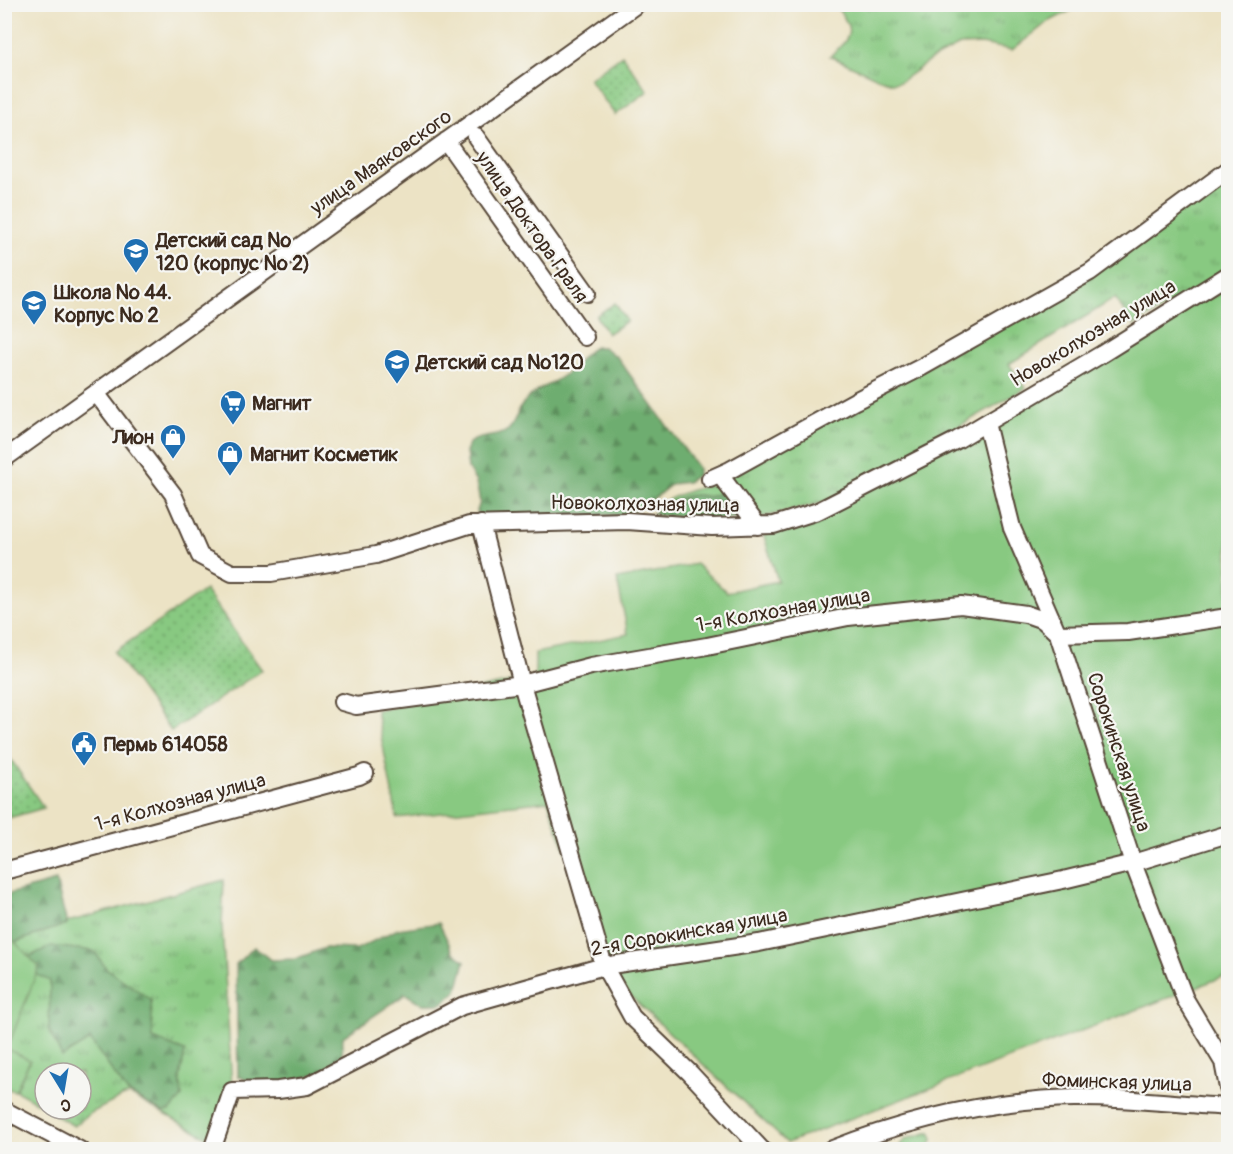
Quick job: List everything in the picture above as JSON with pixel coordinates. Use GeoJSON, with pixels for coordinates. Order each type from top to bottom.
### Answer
{"type":"FeatureCollection","features":[{"type":"Feature","properties":{"kind":"street","name":"улица Маяковского"},"geometry":{"type":"LineString","coordinates":[[4,459],[446,141],[538,78],[637,4]]}},
{"type":"Feature","properties":{"kind":"street","name":"улица Доктора Граля"},"geometry":{"type":"LineString","coordinates":[[476,137],[587,293]]}},
{"type":"Feature","properties":{"kind":"street","name":"улица Доктора Граля"},"geometry":{"type":"LineString","coordinates":[[446,141],[585,337]]}},
{"type":"Feature","properties":{"kind":"street","name":"Новоколхозная улица"},"geometry":{"type":"LineString","coordinates":[[758,526],[715,477],[922,367],[1090,272],[1228,170]]}},
{"type":"Feature","properties":{"kind":"street","name":"Новоколхозная улица"},"geometry":{"type":"LineString","coordinates":[[96,393],[173,494],[200,556],[232,573],[271,573],[376,555],[469,525],[627,521],[712,527],[758,526],[791,521],[818,511],[986,423],[1228,275]]}},
{"type":"Feature","properties":{"kind":"street","name":"Сорокинская улица"},"geometry":{"type":"LineString","coordinates":[[986,423],[1012,528],[1058,634],[1133,863],[1185,999],[1223,1062],[1228,1088]]}},
{"type":"Feature","properties":{"kind":"street"},"geometry":{"type":"LineString","coordinates":[[481,524],[522,684],[604,966],[632,1017],[690,1073],[762,1149]]}},
{"type":"Feature","properties":{"kind":"street","name":"1-я Колхозная улица"},"geometry":{"type":"LineString","coordinates":[[342,702],[356,706],[522,684],[591,666],[707,646],[848,617],[961,605],[1026,614],[1043,620],[1058,634]]}},
{"type":"Feature","properties":{"kind":"street"},"geometry":{"type":"LineString","coordinates":[[1058,634],[1128,632],[1228,617]]}},
{"type":"Feature","properties":{"kind":"street","name":"1-я Колхозная улица"},"geometry":{"type":"LineString","coordinates":[[4,871],[365,773]]}},
{"type":"Feature","properties":{"kind":"street","name":"2-я Сорокинская улица"},"geometry":{"type":"LineString","coordinates":[[212,1149],[232,1091],[278,1090],[308,1086],[462,1006],[604,966],[759,943],[1063,880],[1133,863],[1228,834]]}},
{"type":"Feature","properties":{"kind":"street","name":"Фоминская улица"},"geometry":{"type":"LineString","coordinates":[[830,1149],[923,1119],[1011,1102],[1076,1098],[1228,1107]]}},
{"type":"Feature","properties":{"kind":"street"},"geometry":{"type":"LineString","coordinates":[[4,1110],[80,1149]]}},
{"type":"Feature","properties":{"kind":"green space"},"geometry":{"type":"Polygon","coordinates":[[[835,5],[1082,5],[1048,22],[1012,50],[982,44],[960,45],[932,59],[900,82],[893,83],[830,56],[844,43],[849,32],[845,20],[835,5]]]}},
{"type":"Feature","properties":{"kind":"green space"},"geometry":{"type":"Polygon","coordinates":[[[622,55],[648,91],[615,115],[589,79],[622,55]]]}},
{"type":"Feature","properties":{"kind":"green space"},"geometry":{"type":"Polygon","coordinates":[[[1228,174],[1228,266],[1209,282],[1134,325],[1115,298],[1009,364],[1026,388],[826,502],[759,518],[728,477],[1078,282],[1228,174]]]}},
{"type":"Feature","properties":{"kind":"green space"},"geometry":{"type":"Polygon","coordinates":[[[1228,288],[1228,975],[787,1143],[610,977],[548,801],[397,818],[376,710],[535,677],[535,653],[628,634],[617,579],[696,564],[727,592],[778,581],[763,533],[810,520],[1187,307],[1228,288]]]}},
{"type":"Feature","properties":{"kind":"green space"},"geometry":{"type":"Polygon","coordinates":[[[615,303],[627,321],[607,334],[596,316],[615,303]]]}},
{"type":"Feature","properties":{"kind":"green space"},"geometry":{"type":"Polygon","coordinates":[[[595,347],[603,347],[617,357],[698,468],[698,475],[687,482],[672,484],[648,503],[626,515],[481,516],[477,511],[480,502],[476,482],[468,469],[466,451],[469,443],[478,438],[498,435],[508,430],[527,399],[572,369],[595,347]]]}},
{"type":"Feature","properties":{"kind":"green space"},"geometry":{"type":"Polygon","coordinates":[[[720,484],[729,495],[718,493],[709,496],[690,495],[654,512],[673,497],[720,484]]]}},
{"type":"Feature","properties":{"kind":"green space"},"geometry":{"type":"Polygon","coordinates":[[[721,492],[726,493],[744,514],[742,519],[721,520],[653,515],[657,510],[684,497],[695,495],[710,497],[721,492]]]}},
{"type":"Feature","properties":{"kind":"green space"},"geometry":{"type":"Polygon","coordinates":[[[205,590],[262,670],[171,731],[114,652],[205,590]]]}},
{"type":"Feature","properties":{"kind":"green space"},"geometry":{"type":"Polygon","coordinates":[[[5,751],[44,808],[5,819],[5,751]]]}},
{"type":"Feature","properties":{"kind":"green space"},"geometry":{"type":"Polygon","coordinates":[[[224,880],[222,926],[232,1085],[208,1138],[130,1095],[93,1112],[93,1061],[33,1061],[33,1100],[16,1091],[29,1062],[5,1051],[13,943],[67,924],[67,922],[224,880]]]}},
{"type":"Feature","properties":{"kind":"green space"},"geometry":{"type":"Polygon","coordinates":[[[56,881],[67,924],[13,943],[5,931],[5,895],[56,881]]]}},
{"type":"Feature","properties":{"kind":"green space"},"geometry":{"type":"Polygon","coordinates":[[[439,923],[453,952],[465,961],[457,991],[441,1004],[422,1004],[406,994],[343,1037],[342,1056],[321,1072],[286,1083],[249,1081],[238,1076],[236,964],[254,947],[271,960],[295,959],[325,948],[357,949],[398,929],[439,923]]]}},
{"type":"Feature","properties":{"kind":"green space"},"geometry":{"type":"Polygon","coordinates":[[[4,931],[39,967],[7,1049],[30,1060],[15,1091],[5,1088],[4,931]]]}},
{"type":"Feature","properties":{"kind":"green space"},"geometry":{"type":"Polygon","coordinates":[[[51,946],[94,951],[106,968],[151,1000],[153,1039],[185,1051],[180,1078],[182,1097],[170,1111],[162,1112],[127,1092],[90,1040],[62,1057],[49,1030],[50,981],[14,964],[51,946]]]}},
{"type":"Feature","properties":{"kind":"green space"},"geometry":{"type":"Polygon","coordinates":[[[65,1121],[80,1121],[74,1126],[65,1121]]]}},
{"type":"Feature","properties":{"kind":"green space"},"geometry":{"type":"Polygon","coordinates":[[[930,1132],[933,1138],[928,1149],[902,1149],[900,1145],[906,1139],[930,1132]]]}},
{"type":"Feature","properties":{"kind":"place","name":"Детский сад № 120 (корпус № 2)"},"geometry":{"type":"Point","coordinates":[136,274]}},
{"type":"Feature","properties":{"kind":"place","name":"Школа № 44. Корпус № 2"},"geometry":{"type":"Point","coordinates":[34,326]}},
{"type":"Feature","properties":{"kind":"place","name":"Детский сад №120"},"geometry":{"type":"Point","coordinates":[397,385]}},
{"type":"Feature","properties":{"kind":"place","name":"Магнит"},"geometry":{"type":"Point","coordinates":[233,426]}},
{"type":"Feature","properties":{"kind":"place","name":"Лион"},"geometry":{"type":"Point","coordinates":[173,460]}},
{"type":"Feature","properties":{"kind":"place","name":"Магнит Косметик"},"geometry":{"type":"Point","coordinates":[230,477]}},
{"type":"Feature","properties":{"kind":"place","name":"Пермь 614058"},"geometry":{"type":"Point","coordinates":[84,767]}}]}
